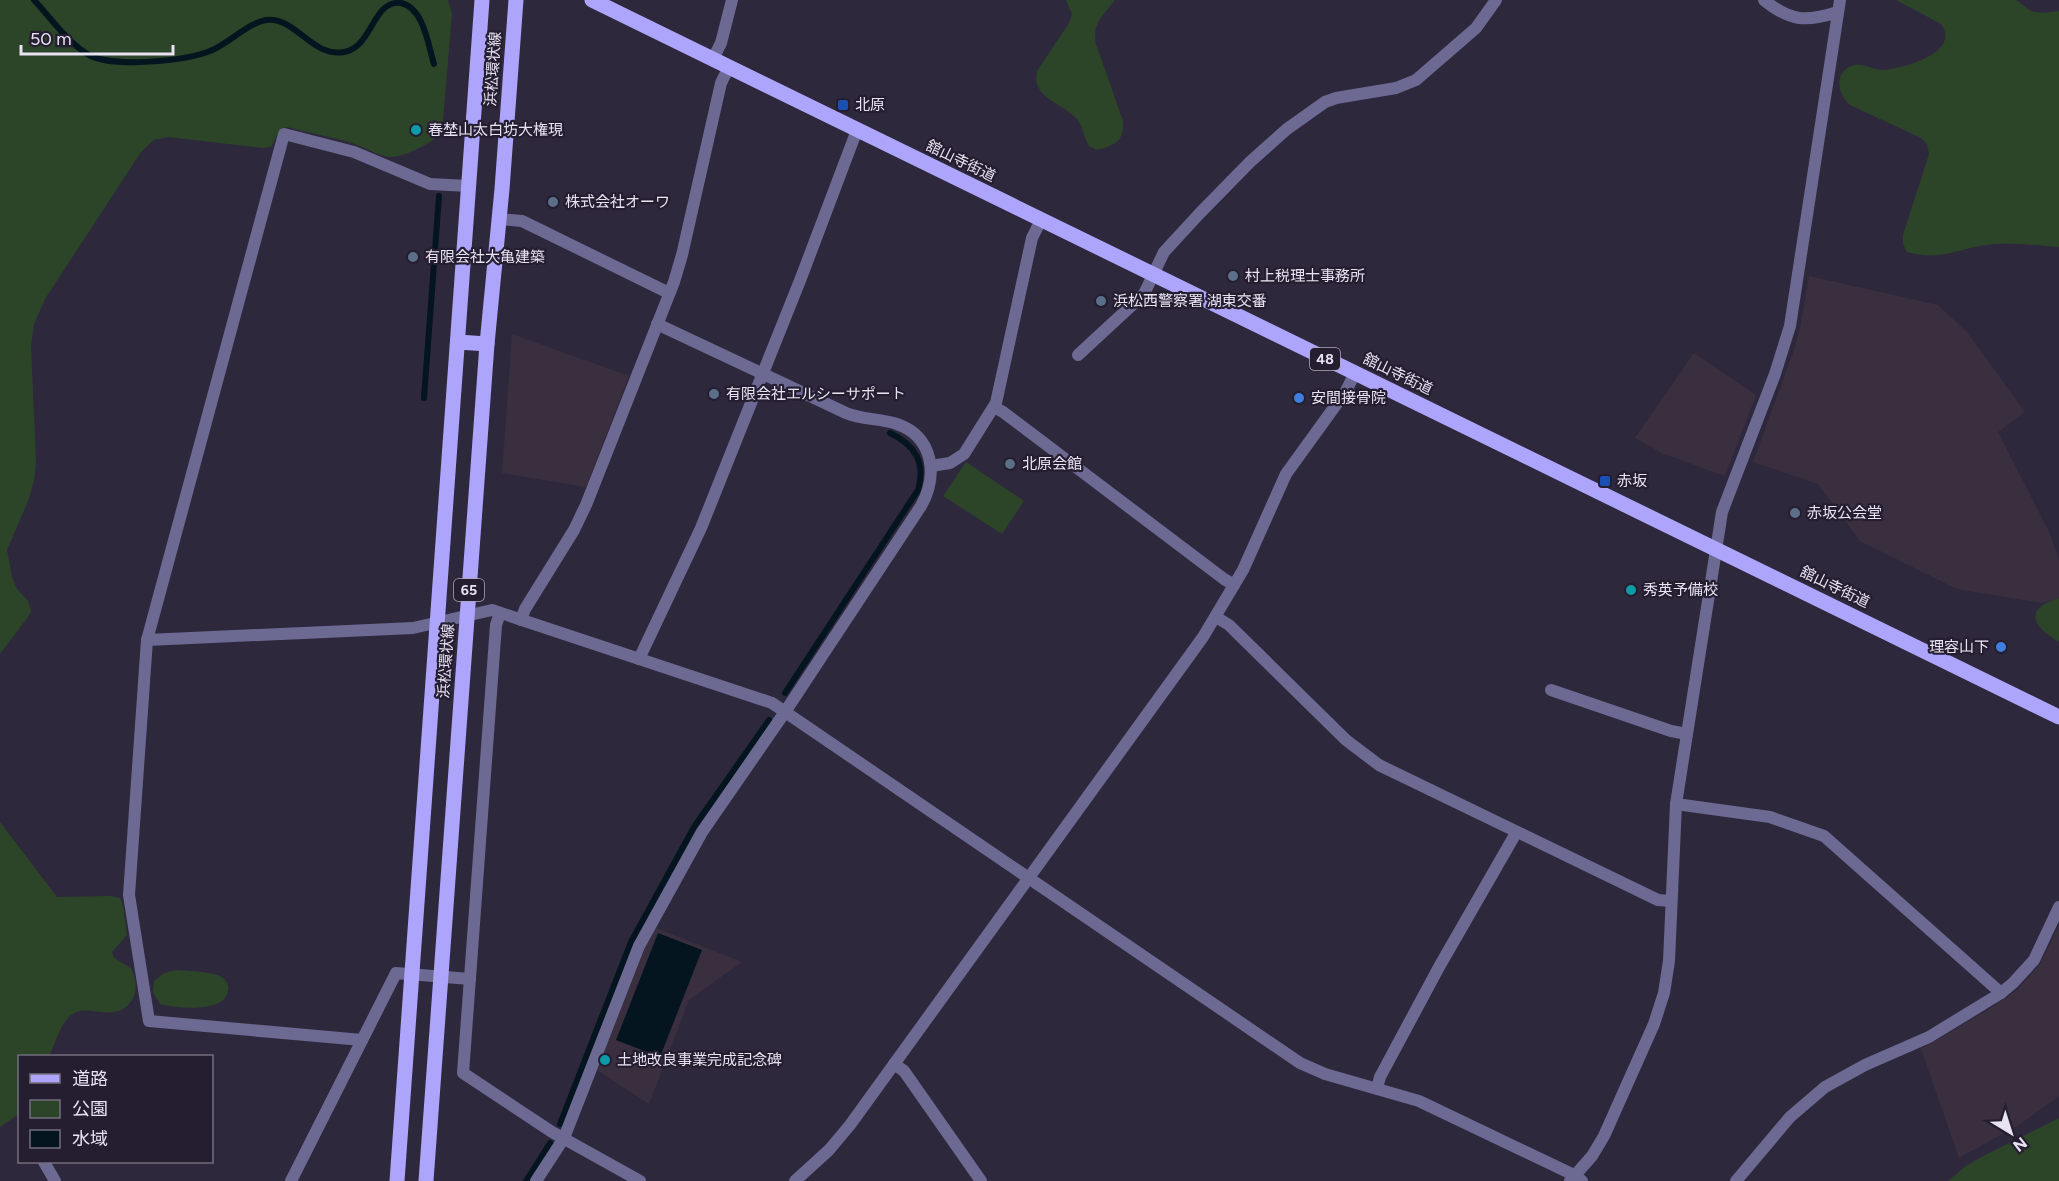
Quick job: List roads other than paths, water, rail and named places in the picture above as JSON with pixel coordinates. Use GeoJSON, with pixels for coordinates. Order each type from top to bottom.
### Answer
{"type":"FeatureCollection","features":[{"type":"Feature","properties":{"kind":"main road","name":"浜松環状線"},"geometry":{"type":"LineString","coordinates":[[396,1181],[482,0]]}},
{"type":"Feature","properties":{"kind":"main road","name":"浜松環状線"},"geometry":{"type":"LineString","coordinates":[[426,1181],[487,344],[516,0]]}},
{"type":"Feature","properties":{"kind":"main road","name":"舘山寺街道"},"geometry":{"type":"LineString","coordinates":[[592,0],[2059,717]]}},
{"type":"Feature","properties":{"kind":"main road"},"geometry":{"type":"LineString","coordinates":[[458,342],[487,344]]}},
{"type":"Feature","properties":{"kind":"street"},"geometry":{"type":"LineString","coordinates":[[713,59],[721,43],[732,0]]}},
{"type":"Feature","properties":{"kind":"street"},"geometry":{"type":"LineString","coordinates":[[1078,355],[1144,294],[1164,252],[1200,213],[1250,162],[1296,122],[1314,108],[1335,99],[1396,88],[1416,80],[1476,28],[1496,0]]}},
{"type":"Feature","properties":{"kind":"street"},"geometry":{"type":"LineString","coordinates":[[1764,0],[1789,17],[1804,19],[1820,18],[1839,6]]}},
{"type":"Feature","properties":{"kind":"street"},"geometry":{"type":"LineString","coordinates":[[147,640],[413,628],[492,610],[772,703],[1300,1063],[1325,1074],[1432,1106],[1576,1179],[1604,1136],[1660,1009],[1668,977],[1676,804],[1722,512],[1775,374],[1790,326],[1839,6]]}},
{"type":"Feature","properties":{"kind":"street"},"geometry":{"type":"LineString","coordinates":[[521,620],[525,609],[581,518],[669,294],[682,255],[721,83],[729,67]]}},
{"type":"Feature","properties":{"kind":"street"},"geometry":{"type":"LineString","coordinates":[[639,659],[701,528],[857,130]]}},
{"type":"Feature","properties":{"kind":"street"},"geometry":{"type":"LineString","coordinates":[[362,1040],[149,1021],[129,895],[147,640],[284,134],[354,152],[430,184],[469,186]]}},
{"type":"Feature","properties":{"kind":"street"},"geometry":{"type":"LineString","coordinates":[[499,219],[522,220],[669,294]]}},
{"type":"Feature","properties":{"kind":"street"},"geometry":{"type":"LineString","coordinates":[[931,466],[950,463],[964,454],[994,407],[1000,392],[1032,238],[1041,220]]}},
{"type":"Feature","properties":{"kind":"street"},"geometry":{"type":"LineString","coordinates":[[536,1181],[564,1138],[639,945],[702,832],[785,712],[921,506],[932,480],[927,452],[920,440],[897,424],[854,416],[657,324]]}},
{"type":"Feature","properties":{"kind":"street"},"geometry":{"type":"LineString","coordinates":[[795,1181],[821,1158],[843,1133],[1216,617],[1234,585],[1286,474],[1347,391],[1355,373]]}},
{"type":"Feature","properties":{"kind":"street"},"geometry":{"type":"LineString","coordinates":[[994,407],[1012,418],[1234,585]]}},
{"type":"Feature","properties":{"kind":"street"},"geometry":{"type":"LineString","coordinates":[[500,613],[496,625],[463,1073],[564,1138],[640,1181]]}},
{"type":"Feature","properties":{"kind":"street"},"geometry":{"type":"LineString","coordinates":[[1216,617],[1229,625],[1362,753],[1397,775],[1658,900],[1671,901]]}},
{"type":"Feature","properties":{"kind":"street"},"geometry":{"type":"LineString","coordinates":[[1551,690],[1671,731],[1687,734]]}},
{"type":"Feature","properties":{"kind":"street"},"geometry":{"type":"LineString","coordinates":[[1676,804],[1770,817],[1824,836],[2001,993]]}},
{"type":"Feature","properties":{"kind":"street"},"geometry":{"type":"LineString","coordinates":[[1377,1088],[1380,1077],[1439,967],[1516,832]]}},
{"type":"Feature","properties":{"kind":"street"},"geometry":{"type":"LineString","coordinates":[[1736,1181],[1791,1117],[1826,1087],[1865,1065],[1914,1044],[2001,993],[2034,960],[2059,907]]}},
{"type":"Feature","properties":{"kind":"street"},"geometry":{"type":"LineString","coordinates":[[291,1181],[396,974],[470,979]]}},
{"type":"Feature","properties":{"kind":"street"},"geometry":{"type":"LineString","coordinates":[[894,1064],[903,1071],[981,1181]]}},
{"type":"Feature","properties":{"kind":"street"},"geometry":{"type":"LineString","coordinates":[[45,1163],[55,1181]]}},
{"type":"Feature","properties":{"kind":"water"},"geometry":{"type":"Polygon","coordinates":[[[658,933],[702,950],[660,1057],[616,1040],[658,933]]]}},
{"type":"Feature","properties":{"kind":"waterway"},"geometry":{"type":"LineString","coordinates":[[34,0],[67,37],[89,55],[100,59],[131,62],[149,62],[199,55],[217,48],[252,25],[266,20],[276,20],[286,24],[322,49],[344,52],[361,42],[384,9],[391,4],[401,3],[409,6],[420,19],[434,64]]}},
{"type":"Feature","properties":{"kind":"waterway"},"geometry":{"type":"LineString","coordinates":[[424,398],[439,196]]}},
{"type":"Feature","properties":{"kind":"waterway"},"geometry":{"type":"LineString","coordinates":[[785,693],[918,490],[921,471],[916,456],[906,443],[890,433]]}},
{"type":"Feature","properties":{"kind":"waterway"},"geometry":{"type":"LineString","coordinates":[[560,1124],[631,942],[694,827],[769,720]]}},
{"type":"Feature","properties":{"kind":"waterway"},"geometry":{"type":"LineString","coordinates":[[526,1181],[550,1143]]}},
{"type":"Feature","properties":{"kind":"place","name":"北原"},"geometry":{"type":"Point","coordinates":[843,105]}},
{"type":"Feature","properties":{"kind":"place","name":"春埜山太白坊大権現"},"geometry":{"type":"Point","coordinates":[416,130]}},
{"type":"Feature","properties":{"kind":"place","name":"株式会社オーワ"},"geometry":{"type":"Point","coordinates":[553,202]}},
{"type":"Feature","properties":{"kind":"place","name":"有限会社大亀建築"},"geometry":{"type":"Point","coordinates":[413,257]}},
{"type":"Feature","properties":{"kind":"place","name":"村上税理士事務所"},"geometry":{"type":"Point","coordinates":[1233,276]}},
{"type":"Feature","properties":{"kind":"place","name":"浜松西警察署 湖東交番"},"geometry":{"type":"Point","coordinates":[1101,301]}},
{"type":"Feature","properties":{"kind":"place","name":"有限会社エルシーサポート"},"geometry":{"type":"Point","coordinates":[714,394]}},
{"type":"Feature","properties":{"kind":"place","name":"安間接骨院"},"geometry":{"type":"Point","coordinates":[1299,398]}},
{"type":"Feature","properties":{"kind":"place","name":"北原会館"},"geometry":{"type":"Point","coordinates":[1010,464]}},
{"type":"Feature","properties":{"kind":"place","name":"赤坂"},"geometry":{"type":"Point","coordinates":[1605,481]}},
{"type":"Feature","properties":{"kind":"place","name":"赤坂公会堂"},"geometry":{"type":"Point","coordinates":[1795,513]}},
{"type":"Feature","properties":{"kind":"place","name":"秀英予備校"},"geometry":{"type":"Point","coordinates":[1631,590]}},
{"type":"Feature","properties":{"kind":"place","name":"理容山下"},"geometry":{"type":"Point","coordinates":[2001,647]}},
{"type":"Feature","properties":{"kind":"place","name":"土地改良事業完成記念碑"},"geometry":{"type":"Point","coordinates":[605,1060]}}]}
